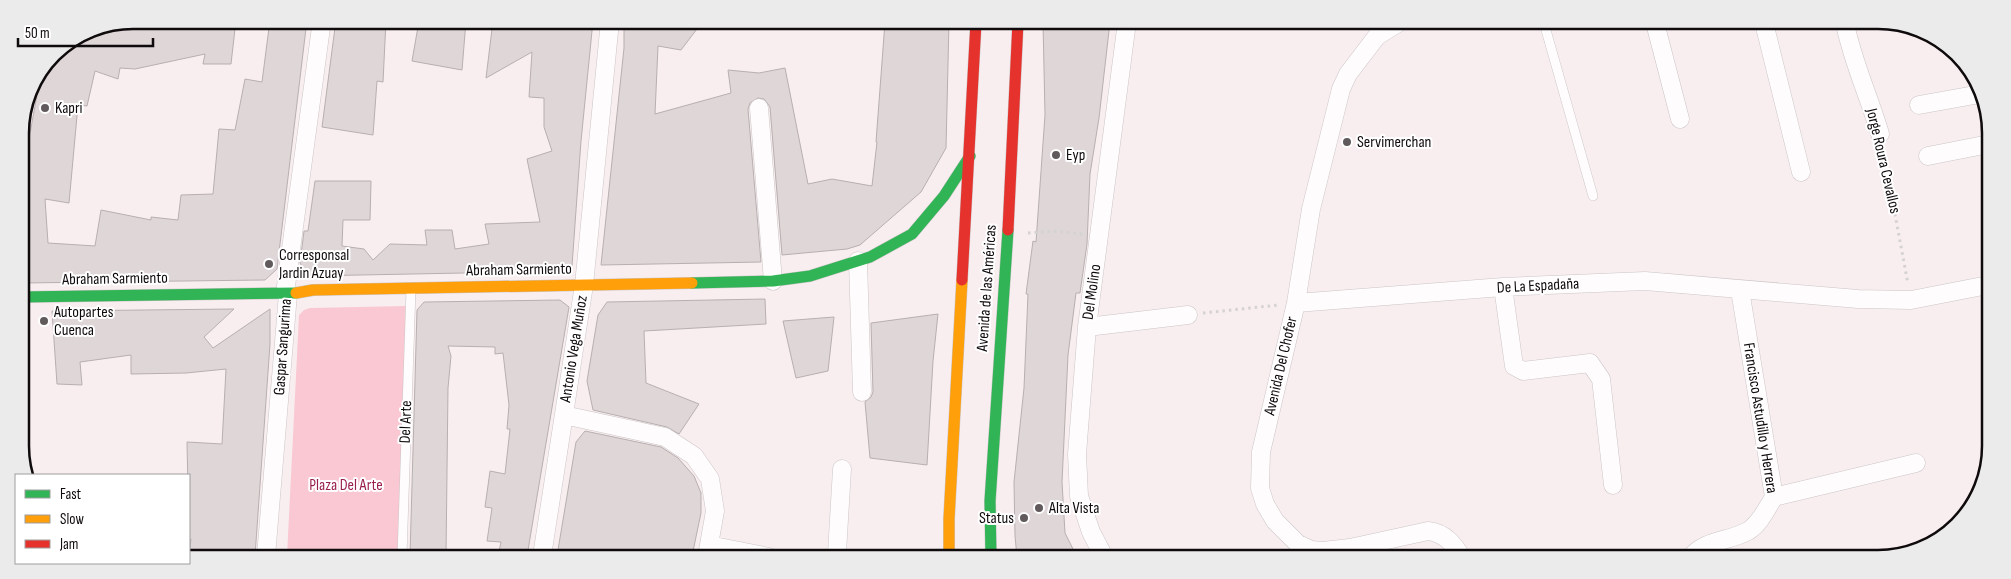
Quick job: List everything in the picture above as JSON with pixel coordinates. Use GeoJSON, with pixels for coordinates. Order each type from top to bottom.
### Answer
{"type":"FeatureCollection","features":[{"type":"Feature","properties":{"kind":"main road","name":"Avenida de las Américas"},"geometry":{"type":"LineString","coordinates":[[949,550],[949,519],[976,29]]}},
{"type":"Feature","properties":{"kind":"main road","name":"Avenida de las Américas"},"geometry":{"type":"LineString","coordinates":[[991,550],[990,501],[1007,243],[1018,29]]}},
{"type":"Feature","properties":{"kind":"main road","name":"Abraham Sarmiento"},"geometry":{"type":"LineString","coordinates":[[29,297],[288,294],[313,290],[773,281],[810,276],[870,257],[912,234],[944,196],[970,156]]}},
{"type":"Feature","properties":{"kind":"street","name":"Gaspar Sangurima"},"geometry":{"type":"LineString","coordinates":[[267,550],[288,294],[286,286],[321,29]]}},
{"type":"Feature","properties":{"kind":"street","name":"Antonio Vega Muñoz"},"geometry":{"type":"LineString","coordinates":[[543,550],[584,285],[609,29]]}},
{"type":"Feature","properties":{"kind":"street","name":"Del Molino"},"geometry":{"type":"LineString","coordinates":[[1100,550],[1091,532],[1079,496],[1077,454],[1087,327],[1126,29]]}},
{"type":"Feature","properties":{"kind":"street","name":"Avenida Del Chofer"},"geometry":{"type":"LineString","coordinates":[[1311,550],[1298,544],[1275,521],[1265,504],[1260,488],[1261,452],[1296,303],[1311,209],[1341,89],[1348,74],[1377,36],[1388,29]]}},
{"type":"Feature","properties":{"kind":"street"},"geometry":{"type":"LineString","coordinates":[[1657,29],[1680,119]]}},
{"type":"Feature","properties":{"kind":"street"},"geometry":{"type":"LineString","coordinates":[[1765,29],[1801,172]]}},
{"type":"Feature","properties":{"kind":"street","name":"Jorge Roura Cevallos"},"geometry":{"type":"LineString","coordinates":[[1846,29],[1856,70],[1873,109],[1880,134]]}},
{"type":"Feature","properties":{"kind":"street"},"geometry":{"type":"LineString","coordinates":[[1919,105],[1975,95]]}},
{"type":"Feature","properties":{"kind":"street"},"geometry":{"type":"LineString","coordinates":[[759,108],[773,281]]}},
{"type":"Feature","properties":{"kind":"street"},"geometry":{"type":"LineString","coordinates":[[1928,156],[1982,145]]}},
{"type":"Feature","properties":{"kind":"street"},"geometry":{"type":"LineString","coordinates":[[858,261],[862,392]]}},
{"type":"Feature","properties":{"kind":"street","name":"De La Espadaña"},"geometry":{"type":"LineString","coordinates":[[1296,303],[1503,287],[1645,281],[1858,299],[1911,300],[1982,286]]}},
{"type":"Feature","properties":{"kind":"street"},"geometry":{"type":"LineString","coordinates":[[1503,287],[1514,366],[1523,371],[1590,363],[1596,370],[1601,379],[1613,485]]}},
{"type":"Feature","properties":{"kind":"street","name":"Francisco Astudillo y Herrera"},"geometry":{"type":"LineString","coordinates":[[1697,550],[1749,531],[1762,517],[1774,497],[1740,290]]}},
{"type":"Feature","properties":{"kind":"street"},"geometry":{"type":"LineString","coordinates":[[1087,327],[1188,315]]}},
{"type":"Feature","properties":{"kind":"street"},"geometry":{"type":"LineString","coordinates":[[564,415],[665,437],[694,456],[710,479],[715,511],[708,550]]}},
{"type":"Feature","properties":{"kind":"street"},"geometry":{"type":"LineString","coordinates":[[1774,497],[1916,463]]}},
{"type":"Feature","properties":{"kind":"street"},"geometry":{"type":"LineString","coordinates":[[837,550],[842,469]]}},
{"type":"Feature","properties":{"kind":"street","name":"Avenida Del Chofer"},"geometry":{"type":"LineString","coordinates":[[1333,550],[1350,548],[1428,530],[1446,537],[1457,550]]}},
{"type":"Feature","properties":{"kind":"lane"},"geometry":{"type":"LineString","coordinates":[[1546,29],[1593,196]]}},
{"type":"Feature","properties":{"kind":"lane","name":"Del Arte"},"geometry":{"type":"LineString","coordinates":[[402,550],[411,289]]}},
{"type":"Feature","properties":{"kind":"path","name":"Jorge Roura Cevallos"},"geometry":{"type":"LineString","coordinates":[[1880,134],[1911,300]]}},
{"type":"Feature","properties":{"kind":"path"},"geometry":{"type":"LineString","coordinates":[[1024,233],[1057,231],[1100,236]]}},
{"type":"Feature","properties":{"kind":"path"},"geometry":{"type":"LineString","coordinates":[[1188,315],[1296,303]]}},
{"type":"Feature","properties":{"kind":"green space","name":"Plaza Del Arte"},"geometry":{"type":"Polygon","coordinates":[[[406,306],[398,550],[287,550],[299,315],[304,310],[310,308],[406,306]]]}},
{"type":"Feature","properties":{"kind":"building"},"geometry":{"type":"Polygon","coordinates":[[[235,29],[231,64],[203,64],[205,54],[135,69],[120,68],[118,79],[95,71],[87,106],[78,105],[69,203],[45,199],[48,243],[95,246],[101,210],[151,220],[151,217],[178,220],[181,195],[213,194],[219,129],[235,130],[245,79],[262,82],[269,29],[306,29],[277,269],[265,280],[29,283],[29,139],[38,92],[46,75],[64,55],[81,43],[100,34],[119,30],[235,29]]]}},
{"type":"Feature","properties":{"kind":"building"},"geometry":{"type":"Polygon","coordinates":[[[335,29],[386,29],[383,82],[377,81],[373,135],[322,127],[335,29]]]}},
{"type":"Feature","properties":{"kind":"building"},"geometry":{"type":"Polygon","coordinates":[[[418,29],[465,29],[462,70],[412,61],[418,29]]]}},
{"type":"Feature","properties":{"kind":"building"},"geometry":{"type":"Polygon","coordinates":[[[492,29],[592,29],[581,141],[572,266],[568,271],[308,276],[300,263],[304,231],[308,231],[315,181],[371,181],[370,220],[343,220],[342,246],[364,249],[373,260],[390,244],[427,245],[425,230],[452,230],[455,249],[489,244],[485,224],[540,222],[527,159],[552,151],[544,127],[544,98],[529,97],[532,52],[486,78],[492,29]]]}},
{"type":"Feature","properties":{"kind":"building"},"geometry":{"type":"Polygon","coordinates":[[[624,29],[697,29],[681,50],[658,46],[655,114],[731,93],[728,70],[759,73],[785,68],[808,184],[832,179],[872,186],[884,29],[949,29],[946,148],[921,192],[860,245],[847,249],[782,255],[770,107],[764,99],[758,98],[750,103],[748,109],[761,262],[601,265],[624,48],[624,29]]]}},
{"type":"Feature","properties":{"kind":"building"},"geometry":{"type":"Polygon","coordinates":[[[1043,29],[1109,29],[1099,118],[1090,174],[1087,244],[1080,293],[1076,293],[1068,355],[1062,482],[1065,533],[1074,550],[1016,550],[1014,482],[1024,388],[1028,294],[1026,294],[1033,241],[1036,242],[1045,115],[1043,29]]]}},
{"type":"Feature","properties":{"kind":"building"},"geometry":{"type":"Polygon","coordinates":[[[765,299],[766,324],[644,331],[646,383],[699,404],[679,434],[667,427],[593,410],[587,381],[598,315],[607,302],[765,299]]]}},
{"type":"Feature","properties":{"kind":"building"},"geometry":{"type":"Polygon","coordinates":[[[560,300],[569,307],[528,550],[499,550],[501,542],[487,541],[492,508],[485,507],[490,471],[505,474],[510,429],[507,429],[509,405],[503,353],[495,354],[495,347],[448,346],[451,356],[448,388],[446,550],[410,550],[417,310],[424,302],[560,300]]]}},
{"type":"Feature","properties":{"kind":"building"},"geometry":{"type":"Polygon","coordinates":[[[234,309],[204,337],[213,348],[270,309],[270,344],[255,550],[190,550],[190,474],[188,474],[187,442],[222,444],[226,369],[186,373],[131,374],[131,355],[80,362],[82,385],[57,384],[52,311],[234,309]]]}},
{"type":"Feature","properties":{"kind":"building"},"geometry":{"type":"Polygon","coordinates":[[[938,314],[933,361],[927,465],[870,458],[865,402],[871,397],[873,392],[871,323],[938,314]]]}},
{"type":"Feature","properties":{"kind":"building"},"geometry":{"type":"Polygon","coordinates":[[[834,317],[828,371],[796,378],[783,321],[834,317]]]}},
{"type":"Feature","properties":{"kind":"building"},"geometry":{"type":"Polygon","coordinates":[[[585,431],[661,447],[678,458],[694,476],[701,493],[701,513],[693,550],[558,550],[576,442],[585,431]]]}},
{"type":"Feature","properties":{"kind":"traffic: fast"},"geometry":{"type":"LineString","coordinates":[[692,283],[773,281],[810,276],[870,257],[912,234],[944,196],[970,156]]}},
{"type":"Feature","properties":{"kind":"traffic: fast"},"geometry":{"type":"LineString","coordinates":[[991,550],[990,501],[1008,230]]}},
{"type":"Feature","properties":{"kind":"traffic: fast"},"geometry":{"type":"LineString","coordinates":[[29,297],[296,293]]}},
{"type":"Feature","properties":{"kind":"traffic: slow"},"geometry":{"type":"LineString","coordinates":[[949,550],[962,280]]}},
{"type":"Feature","properties":{"kind":"traffic: slow"},"geometry":{"type":"LineString","coordinates":[[296,293],[313,290],[692,283]]}},
{"type":"Feature","properties":{"kind":"traffic: jam"},"geometry":{"type":"LineString","coordinates":[[962,280],[976,29]]}},
{"type":"Feature","properties":{"kind":"traffic: jam"},"geometry":{"type":"LineString","coordinates":[[1008,230],[1018,29]]}},
{"type":"Feature","properties":{"kind":"place","name":"Kapri"},"geometry":{"type":"Point","coordinates":[45,108]}},
{"type":"Feature","properties":{"kind":"place","name":"Servimerchan"},"geometry":{"type":"Point","coordinates":[1347,142]}},
{"type":"Feature","properties":{"kind":"place","name":"Eyp"},"geometry":{"type":"Point","coordinates":[1056,155]}},
{"type":"Feature","properties":{"kind":"place","name":"Corresponsal Jardin Azuay"},"geometry":{"type":"Point","coordinates":[269,264]}},
{"type":"Feature","properties":{"kind":"place","name":"Autopartes Cuenca"},"geometry":{"type":"Point","coordinates":[44,321]}},
{"type":"Feature","properties":{"kind":"place","name":"Alta Vista"},"geometry":{"type":"Point","coordinates":[1039,508]}},
{"type":"Feature","properties":{"kind":"place","name":"Status"},"geometry":{"type":"Point","coordinates":[1024,518]}}]}
